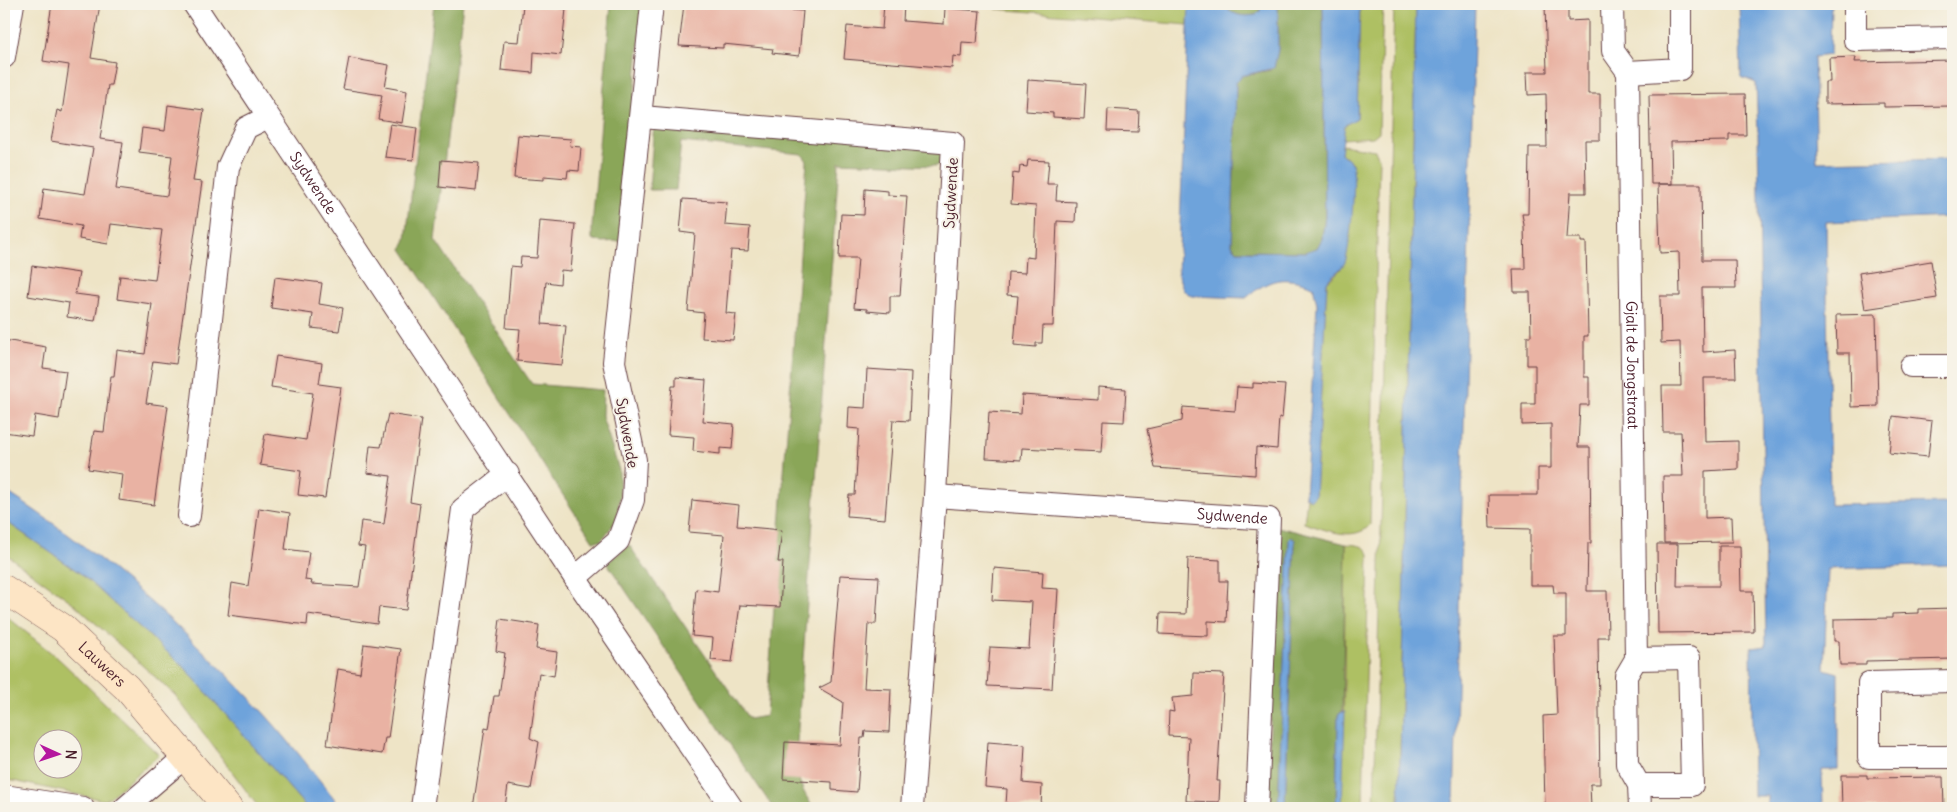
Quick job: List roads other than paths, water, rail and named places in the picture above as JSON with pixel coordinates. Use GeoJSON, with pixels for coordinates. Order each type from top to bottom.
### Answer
{"type":"FeatureCollection","features":[{"type":"Feature","properties":{"kind":"street"},"geometry":{"type":"LineString","coordinates":[[4,57],[12,4]]}},
{"type":"Feature","properties":{"kind":"street","name":"Sydwende"},"geometry":{"type":"LineString","coordinates":[[194,4],[508,474],[575,578],[732,808]]}},
{"type":"Feature","properties":{"kind":"street","name":"Sydwende"},"geometry":{"type":"LineString","coordinates":[[575,578],[618,541],[633,500],[635,460],[614,362],[642,117],[652,4]]}},
{"type":"Feature","properties":{"kind":"street"},"geometry":{"type":"LineString","coordinates":[[1612,4],[1613,51],[1628,72],[1680,69],[1680,4]]}},
{"type":"Feature","properties":{"kind":"street"},"geometry":{"type":"LineString","coordinates":[[1855,4],[1855,40],[1953,38]]}},
{"type":"Feature","properties":{"kind":"street","name":"Gjalt de Jongstraat"},"geometry":{"type":"LineString","coordinates":[[1628,72],[1636,659],[1626,676],[1627,764],[1639,785],[1640,808]]}},
{"type":"Feature","properties":{"kind":"street"},"geometry":{"type":"LineString","coordinates":[[189,516],[228,167],[246,128],[268,117]]}},
{"type":"Feature","properties":{"kind":"street","name":"Sydwende"},"geometry":{"type":"LineString","coordinates":[[642,117],[953,143],[935,496],[912,808]]}},
{"type":"Feature","properties":{"kind":"street"},"geometry":{"type":"LineString","coordinates":[[1911,366],[1953,366]]}},
{"type":"Feature","properties":{"kind":"street"},"geometry":{"type":"LineString","coordinates":[[422,808],[463,509],[508,474]]}},
{"type":"Feature","properties":{"kind":"street","name":"Sydwende"},"geometry":{"type":"LineString","coordinates":[[935,496],[1269,519],[1257,808]]}},
{"type":"Feature","properties":{"kind":"street","name":"Lauwers"},"geometry":{"type":"LineString","coordinates":[[4,589],[63,628],[127,688],[228,808]]}},
{"type":"Feature","properties":{"kind":"street"},"geometry":{"type":"LineString","coordinates":[[1636,659],[1689,658],[1692,785],[1639,785]]}},
{"type":"Feature","properties":{"kind":"street"},"geometry":{"type":"LineString","coordinates":[[1953,681],[1869,683],[1869,757],[1953,757]]}},
{"type":"Feature","properties":{"kind":"street"},"geometry":{"type":"LineString","coordinates":[[125,808],[186,756]]}},
{"type":"Feature","properties":{"kind":"street"},"geometry":{"type":"LineString","coordinates":[[4,796],[83,808]]}},
{"type":"Feature","properties":{"kind":"water"},"geometry":{"type":"Polygon","coordinates":[[[1189,4],[1224,4],[1234,13],[1246,16],[1256,15],[1260,11],[1261,4],[1278,4],[1278,50],[1274,68],[1241,76],[1236,83],[1232,245],[1237,251],[1305,252],[1317,248],[1322,239],[1325,217],[1323,4],[1360,4],[1357,118],[1345,125],[1341,153],[1352,164],[1353,170],[1351,229],[1345,262],[1327,282],[1315,496],[1311,500],[1305,496],[1317,304],[1313,286],[1293,280],[1277,280],[1262,286],[1246,298],[1192,296],[1183,290],[1178,274],[1189,4]]]}},
{"type":"Feature","properties":{"kind":"water"},"geometry":{"type":"Polygon","coordinates":[[[1416,4],[1475,4],[1454,808],[1399,808],[1416,4]]]}},
{"type":"Feature","properties":{"kind":"water"},"geometry":{"type":"Polygon","coordinates":[[[1739,4],[1831,4],[1830,55],[1814,57],[1817,162],[1953,159],[1953,217],[1826,222],[1830,505],[1953,503],[1953,565],[1828,569],[1824,669],[1838,673],[1838,770],[1822,770],[1823,808],[1767,808],[1767,796],[1753,796],[1751,648],[1766,646],[1758,134],[1756,83],[1741,77],[1739,4]]]}},
{"type":"Feature","properties":{"kind":"water"},"geometry":{"type":"Polygon","coordinates":[[[4,490],[73,538],[170,619],[260,709],[292,745],[342,808],[307,808],[186,669],[80,573],[4,520],[4,490]]]}},
{"type":"Feature","properties":{"kind":"water"},"geometry":{"type":"Polygon","coordinates":[[[1291,537],[1295,540],[1285,808],[1278,808],[1289,539],[1291,537]]]}},
{"type":"Feature","properties":{"kind":"water"},"geometry":{"type":"Polygon","coordinates":[[[1345,712],[1342,808],[1336,808],[1338,715],[1345,712]]]}}]}
